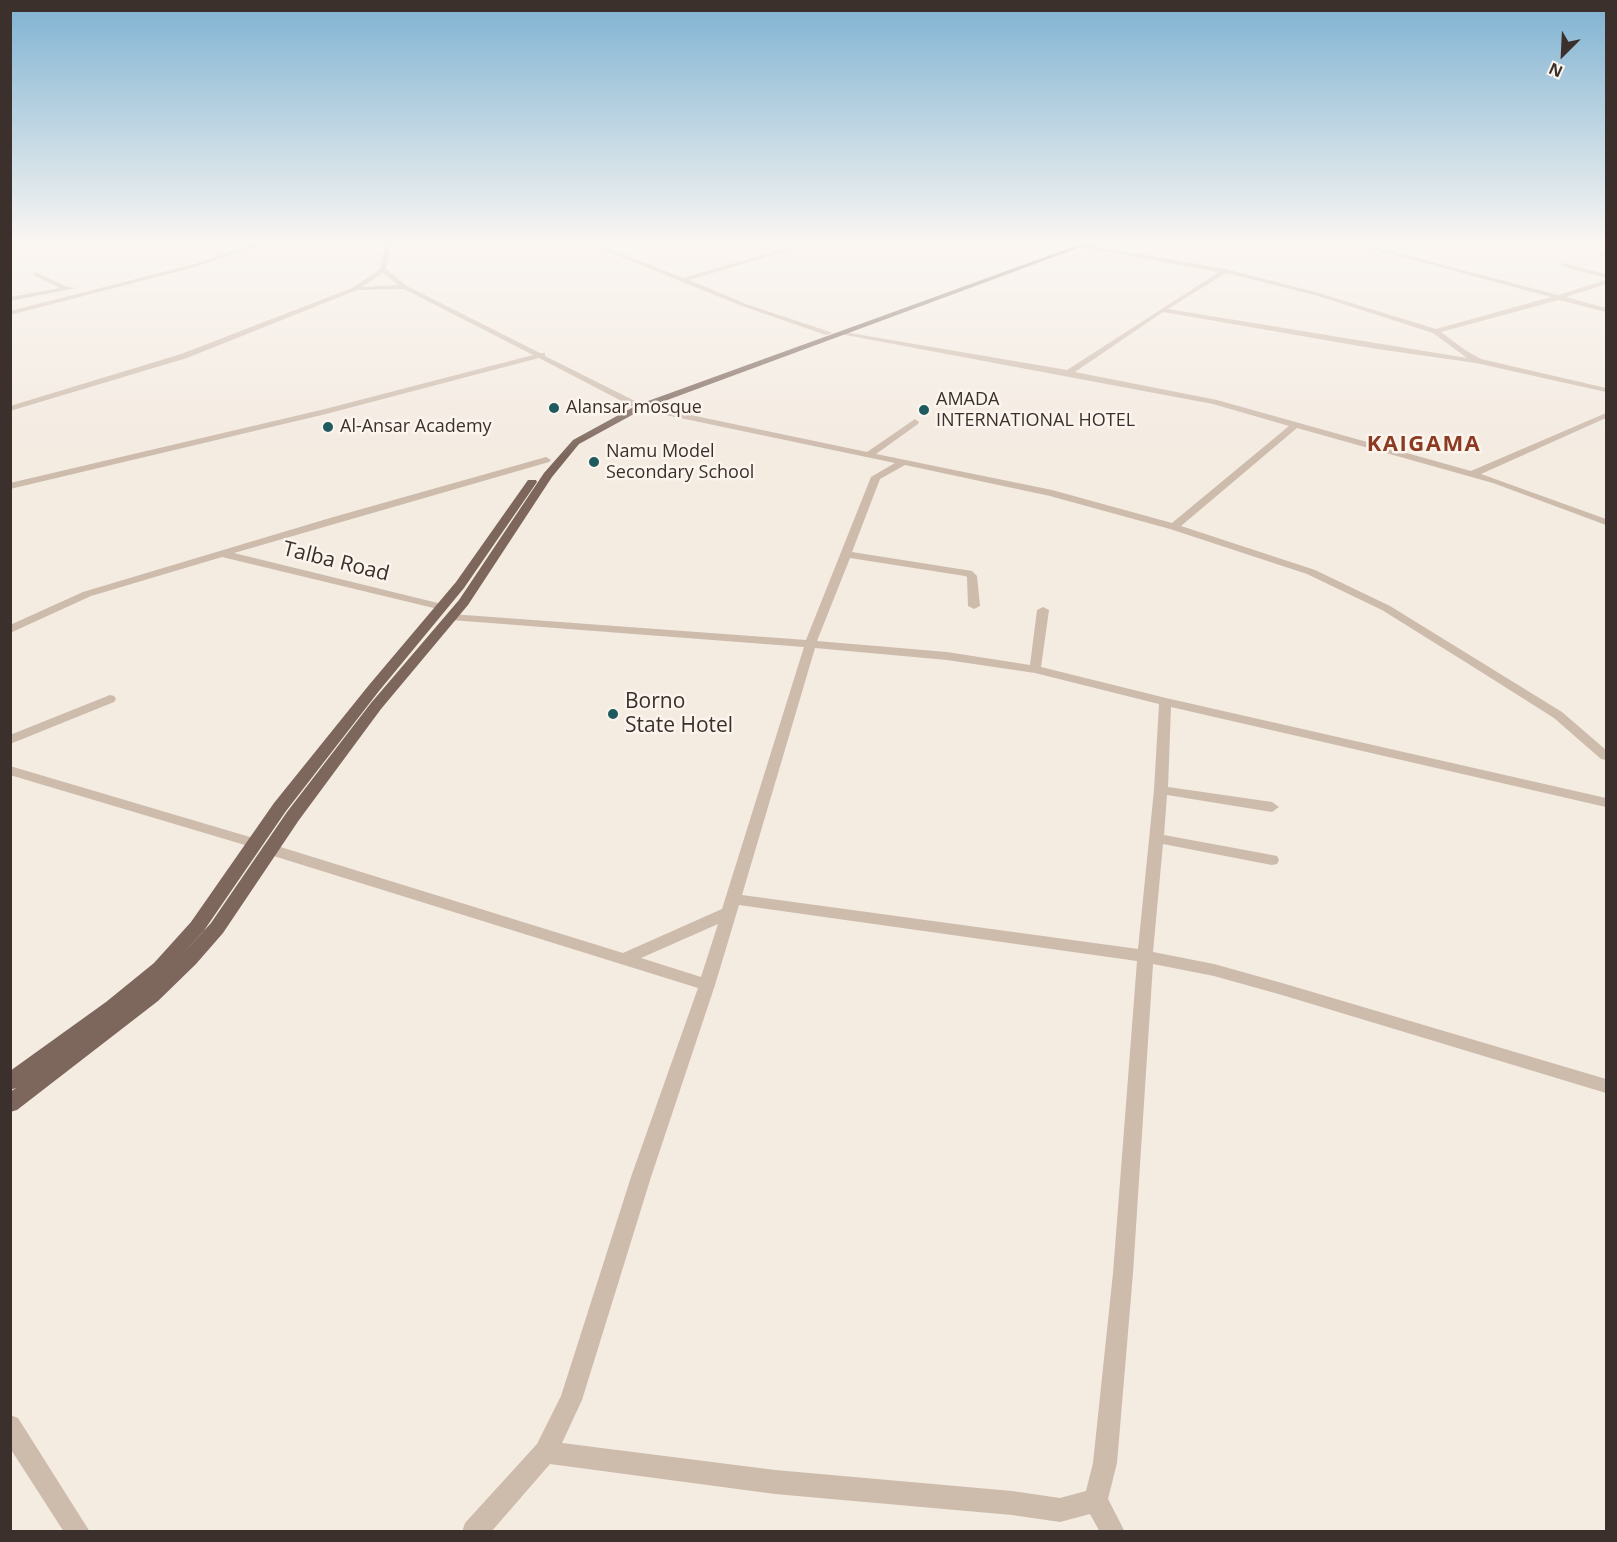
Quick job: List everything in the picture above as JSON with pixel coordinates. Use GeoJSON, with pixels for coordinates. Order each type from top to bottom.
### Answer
{"type":"FeatureCollection","features":[{"type":"Feature","properties":{"kind":"main road"},"geometry":{"type":"LineString","coordinates":[[10,1104],[151,996],[190,959],[217,928],[262,846],[330,743],[447,612],[546,460],[583,429],[636,406],[886,313]]}},
{"type":"Feature","properties":{"kind":"main road"},"geometry":{"type":"LineString","coordinates":[[447,612],[464,602],[559,459],[576,442],[636,406],[899,313]]}},
{"type":"Feature","properties":{"kind":"main road"},"geometry":{"type":"LineString","coordinates":[[10,1082],[113,1008],[160,968],[197,927],[262,846]]}},
{"type":"Feature","properties":{"kind":"street"},"geometry":{"type":"LineString","coordinates":[[10,409],[184,356],[295,313]]}},
{"type":"Feature","properties":{"kind":"street"},"geometry":{"type":"LineString","coordinates":[[457,313],[542,355],[636,406],[1052,493],[1174,527],[1311,572],[1386,608],[1558,715],[1606,756]]}},
{"type":"Feature","properties":{"kind":"street"},"geometry":{"type":"LineString","coordinates":[[768,313],[829,333]]}},
{"type":"Feature","properties":{"kind":"street"},"geometry":{"type":"LineString","coordinates":[[1068,373],[1158,313]]}},
{"type":"Feature","properties":{"kind":"street"},"geometry":{"type":"LineString","coordinates":[[1179,313],[1358,344],[1478,361],[1606,390]]}},
{"type":"Feature","properties":{"kind":"street"},"geometry":{"type":"LineString","coordinates":[[1378,313],[1436,331],[1462,352],[1478,361]]}},
{"type":"Feature","properties":{"kind":"street"},"geometry":{"type":"LineString","coordinates":[[1436,331],[1501,313]]}},
{"type":"Feature","properties":{"kind":"street"},"geometry":{"type":"LineString","coordinates":[[844,334],[1181,395],[1296,424],[1473,474],[1606,522]]}},
{"type":"Feature","properties":{"kind":"street"},"geometry":{"type":"LineString","coordinates":[[10,486],[307,416],[542,355]]}},
{"type":"Feature","properties":{"kind":"street"},"geometry":{"type":"LineString","coordinates":[[1473,474],[1606,416]]}},
{"type":"Feature","properties":{"kind":"street"},"geometry":{"type":"LineString","coordinates":[[868,454],[915,422]]}},
{"type":"Feature","properties":{"kind":"street"},"geometry":{"type":"LineString","coordinates":[[1174,527],[1296,424]]}},
{"type":"Feature","properties":{"kind":"street"},"geometry":{"type":"LineString","coordinates":[[868,454],[876,477]]}},
{"type":"Feature","properties":{"kind":"street"},"geometry":{"type":"LineString","coordinates":[[10,630],[87,594],[546,460]]}},
{"type":"Feature","properties":{"kind":"street"},"geometry":{"type":"LineString","coordinates":[[474,1532],[545,1452],[571,1400],[641,1177],[706,985],[810,645],[876,477],[905,461]]}},
{"type":"Feature","properties":{"kind":"street","name":"Talba Road"},"geometry":{"type":"LineString","coordinates":[[221,554],[447,612],[947,656],[1035,669],[1165,702],[1606,802]]}},
{"type":"Feature","properties":{"kind":"street"},"geometry":{"type":"LineString","coordinates":[[846,554],[968,573],[972,576],[974,606]]}},
{"type":"Feature","properties":{"kind":"street"},"geometry":{"type":"LineString","coordinates":[[1035,669],[1043,610]]}},
{"type":"Feature","properties":{"kind":"street"},"geometry":{"type":"LineString","coordinates":[[10,740],[110,699]]}},
{"type":"Feature","properties":{"kind":"street"},"geometry":{"type":"LineString","coordinates":[[1113,1532],[1096,1501],[1105,1462],[1123,1273],[1145,956],[1161,790],[1165,702]]}},
{"type":"Feature","properties":{"kind":"street"},"geometry":{"type":"LineString","coordinates":[[10,770],[706,985]]}},
{"type":"Feature","properties":{"kind":"street"},"geometry":{"type":"LineString","coordinates":[[1161,790],[1272,807]]}},
{"type":"Feature","properties":{"kind":"street"},"geometry":{"type":"LineString","coordinates":[[1156,838],[1272,860]]}},
{"type":"Feature","properties":{"kind":"street"},"geometry":{"type":"LineString","coordinates":[[625,959],[731,906],[1145,956],[1214,970],[1282,988],[1606,1086]]}},
{"type":"Feature","properties":{"kind":"street"},"geometry":{"type":"LineString","coordinates":[[10,1426],[78,1532]]}},
{"type":"Feature","properties":{"kind":"street"},"geometry":{"type":"LineString","coordinates":[[545,1452],[776,1482],[1012,1503],[1060,1510],[1096,1501]]}},
{"type":"Feature","properties":{"kind":"place","name":"Alansar mosque"},"geometry":{"type":"Point","coordinates":[554,408]}},
{"type":"Feature","properties":{"kind":"place","name":"AMADA INTERNATIONAL HOTEL"},"geometry":{"type":"Point","coordinates":[924,410]}},
{"type":"Feature","properties":{"kind":"place","name":"Al-Ansar Academy"},"geometry":{"type":"Point","coordinates":[328,427]}},
{"type":"Feature","properties":{"kind":"place","name":"Namu Model Secondary School"},"geometry":{"type":"Point","coordinates":[594,462]}},
{"type":"Feature","properties":{"kind":"place","name":"Borno State Hotel"},"geometry":{"type":"Point","coordinates":[613,714]}},
{"type":"Feature","properties":{"kind":"district","name":"KAIGAMA"},"geometry":{"type":"Point","coordinates":[1424,445]}}]}
